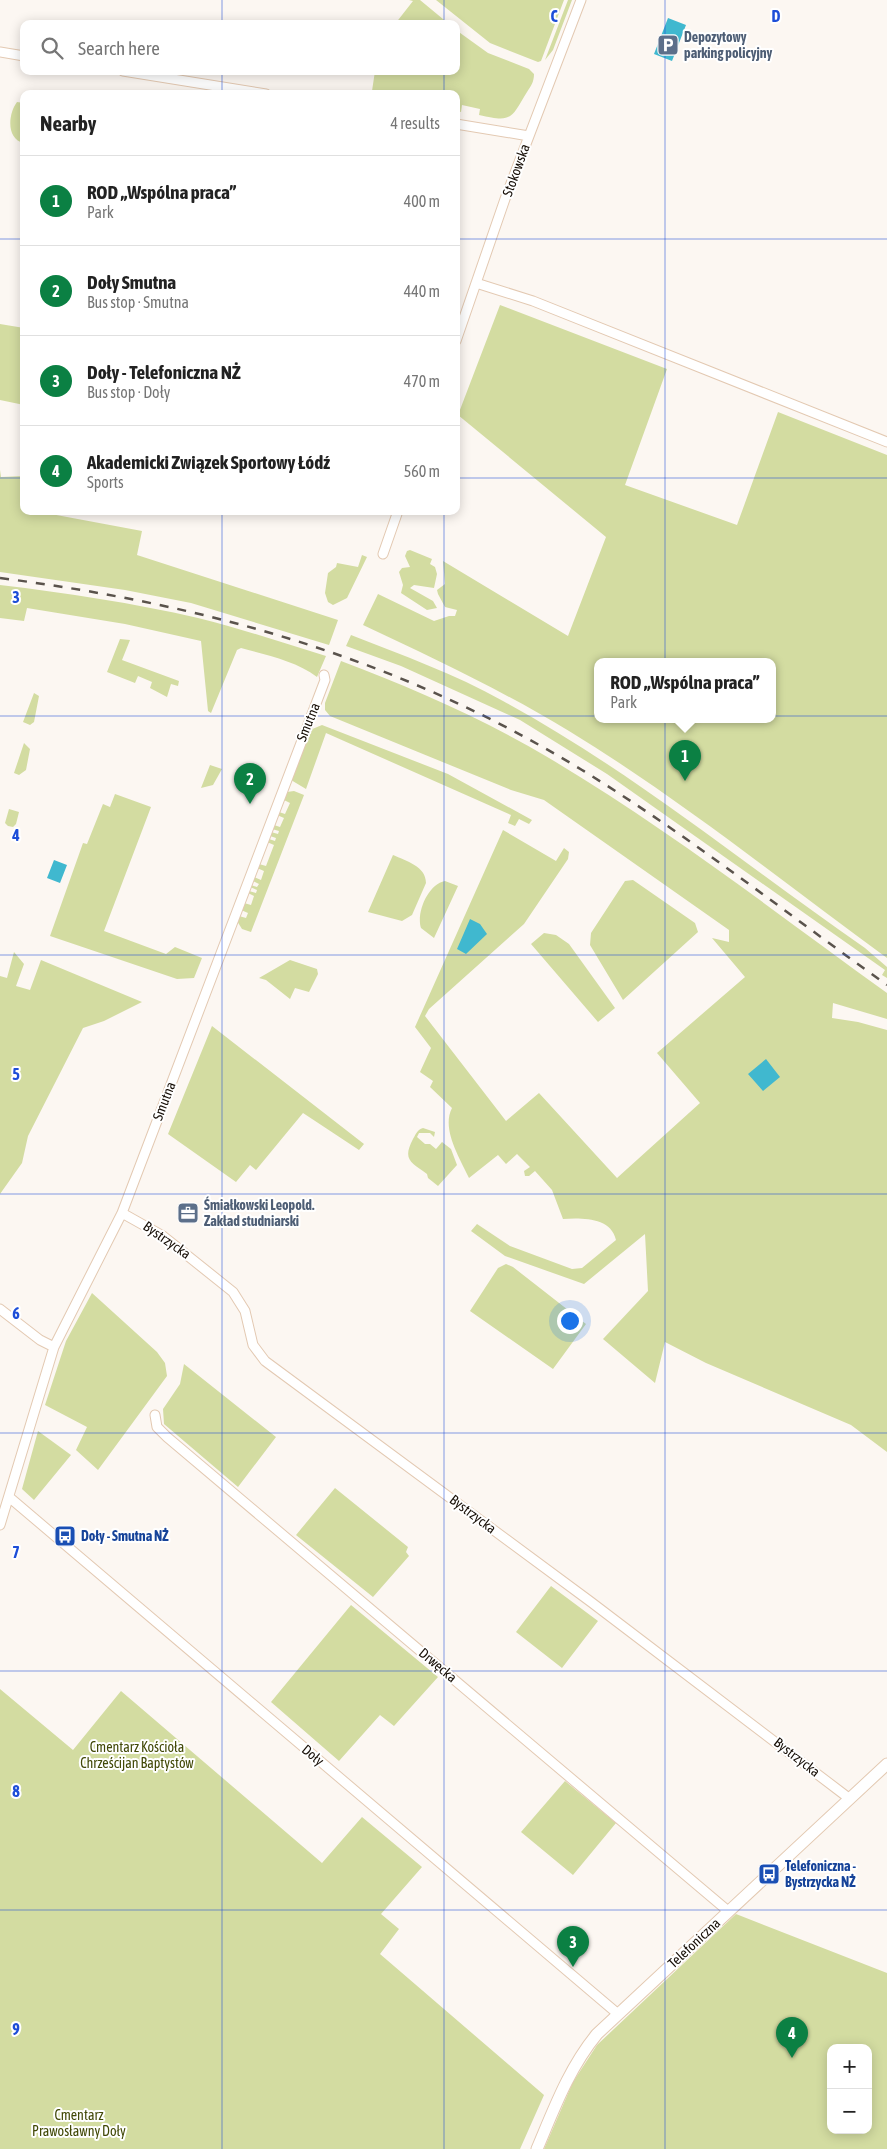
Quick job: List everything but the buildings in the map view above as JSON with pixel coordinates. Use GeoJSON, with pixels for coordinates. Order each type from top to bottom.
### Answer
{"type":"FeatureCollection","features":[{"type":"Feature","properties":{"kind":"street","name":"Stokowska"},"geometry":{"type":"LineString","coordinates":[[460,329],[529,136],[581,0]]}},
{"type":"Feature","properties":{"kind":"street"},"geometry":{"type":"LineString","coordinates":[[0,52],[20,55]]}},
{"type":"Feature","properties":{"kind":"street"},"geometry":{"type":"LineString","coordinates":[[148,75],[241,90]]}},
{"type":"Feature","properties":{"kind":"street"},"geometry":{"type":"LineString","coordinates":[[460,125],[529,136]]}},
{"type":"Feature","properties":{"kind":"street"},"geometry":{"type":"LineString","coordinates":[[476,283],[533,301],[887,442]]}},
{"type":"Feature","properties":{"kind":"street"},"geometry":{"type":"LineString","coordinates":[[383,554],[397,515]]}},
{"type":"Feature","properties":{"kind":"street","name":"Smutna"},"geometry":{"type":"LineString","coordinates":[[0,1525],[54,1347],[122,1213],[325,680],[324,675]]}},
{"type":"Feature","properties":{"kind":"street","name":"Bystrzycka"},"geometry":{"type":"LineString","coordinates":[[122,1213],[163,1236],[233,1292],[245,1311],[253,1345],[265,1361],[591,1602],[850,1798]]}},
{"type":"Feature","properties":{"kind":"street"},"geometry":{"type":"LineString","coordinates":[[0,1309],[40,1340],[54,1347]]}},
{"type":"Feature","properties":{"kind":"street","name":"Drwęcka"},"geometry":{"type":"LineString","coordinates":[[155,1415],[157,1427],[167,1437],[728,1911]]}},
{"type":"Feature","properties":{"kind":"street","name":"Doły"},"geometry":{"type":"LineString","coordinates":[[9,1497],[618,2014]]}},
{"type":"Feature","properties":{"kind":"street","name":"Telefoniczna"},"geometry":{"type":"LineString","coordinates":[[537,2149],[565,2083],[577,2061],[597,2034],[887,1764]]}},
{"type":"Feature","properties":{"kind":"green space"},"geometry":{"type":"Polygon","coordinates":[[[409,0],[420,0],[444,20],[398,20],[413,1],[409,0]]]}},
{"type":"Feature","properties":{"kind":"green space"},"geometry":{"type":"Polygon","coordinates":[[[436,0],[564,0],[541,61],[538,62],[490,43],[436,0]]]}},
{"type":"Feature","properties":{"kind":"green space"},"geometry":{"type":"Polygon","coordinates":[[[568,0],[572,0],[553,50],[545,60],[568,0]]]}},
{"type":"Feature","properties":{"kind":"green space"},"geometry":{"type":"Polygon","coordinates":[[[460,33],[488,53],[529,69],[534,74],[531,86],[518,108],[514,113],[505,118],[479,115],[480,109],[462,105],[460,112],[460,90],[372,90],[374,75],[460,75],[460,33]]]}},
{"type":"Feature","properties":{"kind":"green space"},"geometry":{"type":"Polygon","coordinates":[[[17,102],[20,102],[20,142],[14,137],[10,126],[17,102]]]}},
{"type":"Feature","properties":{"kind":"green space"},"geometry":{"type":"Polygon","coordinates":[[[500,305],[667,369],[625,485],[737,525],[778,412],[887,455],[887,958],[691,812],[610,757],[519,702],[442,662],[363,625],[378,594],[434,621],[455,616],[457,610],[445,607],[437,590],[445,584],[443,561],[568,636],[606,537],[460,417],[460,410],[500,305]]]}},
{"type":"Feature","properties":{"kind":"green space"},"geometry":{"type":"Polygon","coordinates":[[[0,324],[20,327],[20,404],[0,400],[0,324]]]}},
{"type":"Feature","properties":{"kind":"green space"},"geometry":{"type":"Polygon","coordinates":[[[0,470],[1,477],[20,476],[20,515],[56,515],[142,531],[137,555],[338,620],[329,645],[191,603],[125,590],[0,572],[0,470]]]}},
{"type":"Feature","properties":{"kind":"green space"},"geometry":{"type":"Polygon","coordinates":[[[410,550],[432,559],[430,564],[435,567],[437,574],[434,588],[414,585],[410,588],[433,601],[437,608],[427,610],[401,593],[403,585],[399,572],[402,568],[410,567],[405,556],[407,551],[410,550]]]}},
{"type":"Feature","properties":{"kind":"green space"},"geometry":{"type":"Polygon","coordinates":[[[362,555],[367,557],[347,598],[333,605],[328,602],[325,593],[328,573],[336,567],[337,563],[358,567],[362,555]]]}},
{"type":"Feature","properties":{"kind":"green space"},"geometry":{"type":"Polygon","coordinates":[[[0,585],[100,599],[198,618],[326,656],[317,677],[309,671],[290,663],[241,648],[237,650],[211,713],[208,711],[201,641],[125,624],[27,608],[24,621],[0,618],[0,585]]]}},
{"type":"Feature","properties":{"kind":"green space"},"geometry":{"type":"Polygon","coordinates":[[[351,635],[428,665],[485,691],[551,728],[597,757],[865,948],[887,967],[887,978],[882,975],[885,970],[607,774],[520,720],[401,666],[346,646],[351,635]]]}},
{"type":"Feature","properties":{"kind":"green space"},"geometry":{"type":"Polygon","coordinates":[[[120,639],[130,640],[122,660],[179,681],[178,686],[171,684],[167,697],[150,688],[152,682],[138,676],[135,683],[107,672],[120,639]]]}},
{"type":"Feature","properties":{"kind":"green space"},"geometry":{"type":"Polygon","coordinates":[[[341,661],[447,705],[499,730],[549,758],[679,842],[887,993],[887,1019],[833,1003],[832,1018],[858,1022],[887,1030],[887,1452],[851,1425],[706,1363],[665,1342],[655,1383],[603,1339],[648,1291],[645,1234],[584,1284],[505,1256],[471,1231],[477,1224],[510,1246],[572,1269],[582,1268],[616,1240],[613,1232],[602,1223],[586,1219],[563,1219],[552,1190],[535,1171],[529,1176],[525,1176],[524,1171],[530,1167],[517,1154],[506,1164],[498,1155],[469,1178],[450,1134],[449,1116],[452,1108],[430,1087],[433,1081],[420,1072],[431,1048],[415,1027],[503,830],[556,861],[564,848],[569,852],[568,859],[524,924],[429,1009],[425,1016],[506,1121],[539,1093],[617,1178],[700,1103],[657,1053],[745,977],[712,938],[729,942],[729,930],[544,800],[511,790],[330,716],[325,710],[325,703],[341,661]]]}},
{"type":"Feature","properties":{"kind":"green space"},"geometry":{"type":"Polygon","coordinates":[[[34,693],[39,696],[34,722],[30,725],[23,722],[34,693]]]}},
{"type":"Feature","properties":{"kind":"green space"},"geometry":{"type":"Polygon","coordinates":[[[322,725],[448,774],[532,820],[529,824],[519,819],[515,826],[508,823],[511,815],[326,733],[306,789],[291,780],[310,730],[322,725]]]}},
{"type":"Feature","properties":{"kind":"green space"},"geometry":{"type":"Polygon","coordinates":[[[24,743],[30,749],[26,770],[19,775],[14,773],[24,743]]]}},
{"type":"Feature","properties":{"kind":"green space"},"geometry":{"type":"Polygon","coordinates":[[[210,765],[222,769],[213,785],[201,788],[210,765]]]}},
{"type":"Feature","properties":{"kind":"green space"},"geometry":{"type":"Polygon","coordinates":[[[294,791],[304,795],[251,932],[242,929],[237,921],[239,916],[246,918],[248,913],[241,910],[244,903],[251,905],[254,896],[248,893],[249,891],[256,893],[257,890],[250,887],[251,885],[257,887],[259,884],[253,881],[254,877],[261,880],[264,871],[257,868],[259,864],[266,866],[274,845],[267,842],[269,839],[275,841],[276,838],[270,836],[271,832],[278,834],[279,831],[272,829],[274,825],[280,827],[284,818],[277,815],[279,812],[285,814],[290,803],[284,800],[287,792],[294,791]]]}},
{"type":"Feature","properties":{"kind":"green space"},"geometry":{"type":"Polygon","coordinates":[[[115,794],[151,807],[104,931],[166,954],[175,947],[202,958],[194,978],[177,979],[50,936],[83,843],[87,844],[103,804],[110,807],[115,794]]]}},
{"type":"Feature","properties":{"kind":"green space"},"geometry":{"type":"Polygon","coordinates":[[[9,809],[19,812],[16,824],[13,827],[5,823],[9,809]]]}},
{"type":"Feature","properties":{"kind":"green space"},"geometry":{"type":"Polygon","coordinates":[[[393,855],[419,868],[423,872],[426,883],[412,915],[402,921],[368,912],[393,855]]]}},
{"type":"Feature","properties":{"kind":"green space"},"geometry":{"type":"Polygon","coordinates":[[[633,880],[695,923],[698,932],[623,1000],[590,945],[591,933],[625,881],[633,880]]]}},
{"type":"Feature","properties":{"kind":"green space"},"geometry":{"type":"Polygon","coordinates":[[[445,881],[458,886],[434,938],[421,928],[420,915],[429,893],[439,883],[445,881]]]}},
{"type":"Feature","properties":{"kind":"green space"},"geometry":{"type":"Polygon","coordinates":[[[544,933],[556,935],[569,944],[615,1008],[598,1022],[531,944],[544,933]]]}},
{"type":"Feature","properties":{"kind":"green space"},"geometry":{"type":"Polygon","coordinates":[[[14,952],[24,964],[16,986],[30,990],[41,960],[142,1002],[104,1021],[83,1028],[28,1136],[22,1163],[0,1194],[0,976],[7,978],[14,952]]]}},
{"type":"Feature","properties":{"kind":"green space"},"geometry":{"type":"Polygon","coordinates":[[[290,960],[317,969],[318,974],[309,992],[295,988],[290,999],[266,980],[259,978],[290,960]]]}},
{"type":"Feature","properties":{"kind":"green space"},"geometry":{"type":"Polygon","coordinates":[[[212,1026],[364,1144],[359,1150],[303,1113],[256,1170],[250,1165],[236,1182],[168,1134],[212,1026]]]}},
{"type":"Feature","properties":{"kind":"green space"},"geometry":{"type":"Polygon","coordinates":[[[423,1128],[435,1132],[434,1137],[430,1133],[419,1133],[417,1137],[425,1144],[430,1144],[436,1149],[442,1142],[451,1149],[457,1165],[438,1186],[408,1156],[413,1139],[418,1131],[423,1128]]]}},
{"type":"Feature","properties":{"kind":"green space"},"geometry":{"type":"Polygon","coordinates":[[[506,1264],[513,1267],[586,1324],[553,1369],[470,1311],[498,1268],[506,1264]]]}},
{"type":"Feature","properties":{"kind":"green space"},"geometry":{"type":"Polygon","coordinates":[[[92,1293],[157,1352],[165,1363],[167,1376],[98,1470],[76,1450],[87,1427],[45,1405],[66,1341],[92,1293]]]}},
{"type":"Feature","properties":{"kind":"green space"},"geometry":{"type":"Polygon","coordinates":[[[184,1364],[276,1437],[238,1487],[164,1424],[163,1409],[180,1384],[184,1364]]]}},
{"type":"Feature","properties":{"kind":"green space"},"geometry":{"type":"Polygon","coordinates":[[[38,1431],[71,1455],[34,1500],[22,1489],[38,1431]]]}},
{"type":"Feature","properties":{"kind":"green space"},"geometry":{"type":"Polygon","coordinates":[[[335,1488],[408,1547],[406,1552],[409,1556],[373,1597],[296,1535],[335,1488]]]}},
{"type":"Feature","properties":{"kind":"green space"},"geometry":{"type":"Polygon","coordinates":[[[551,1586],[598,1621],[562,1668],[516,1632],[551,1586]]]}},
{"type":"Feature","properties":{"kind":"green space"},"geometry":{"type":"Polygon","coordinates":[[[351,1605],[438,1677],[394,1726],[380,1715],[339,1761],[271,1702],[351,1605]]]}},
{"type":"Feature","properties":{"kind":"green space"},"geometry":{"type":"Polygon","coordinates":[[[0,1689],[73,1750],[121,1691],[322,1863],[362,1817],[422,1867],[381,1914],[399,1929],[380,1954],[544,2095],[520,2149],[0,2149],[0,1689]]]}},
{"type":"Feature","properties":{"kind":"green space"},"geometry":{"type":"Polygon","coordinates":[[[565,1781],[616,1823],[573,1875],[521,1832],[565,1781]]]}},
{"type":"Feature","properties":{"kind":"green space"},"geometry":{"type":"Polygon","coordinates":[[[736,1914],[887,1973],[887,2149],[544,2149],[573,2082],[597,2045],[736,1914]]]}},
{"type":"Feature","properties":{"kind":"water"},"geometry":{"type":"Polygon","coordinates":[[[668,18],[686,25],[672,61],[654,54],[668,18]]]}},
{"type":"Feature","properties":{"kind":"water"},"geometry":{"type":"Polygon","coordinates":[[[54,860],[67,865],[60,883],[47,878],[54,860]]]}},
{"type":"Feature","properties":{"kind":"water"},"geometry":{"type":"Polygon","coordinates":[[[470,919],[480,924],[487,934],[466,954],[457,949],[470,919]]]}},
{"type":"Feature","properties":{"kind":"water"},"geometry":{"type":"Polygon","coordinates":[[[766,1059],[780,1077],[763,1091],[748,1074],[766,1059]]]}},
{"type":"Feature","properties":{"kind":"railway"},"geometry":{"type":"LineString","coordinates":[[0,578],[78,589],[228,621],[302,642],[444,697],[513,731],[582,770],[621,795],[698,848],[887,985]]}},
{"type":"Feature","properties":{"kind":"place","name":"Depozytowy parking policyjny"},"geometry":{"type":"Point","coordinates":[668,45]}},
{"type":"Feature","properties":{"kind":"place","name":"ROD „Wspólna praca”"},"geometry":{"type":"Point","coordinates":[685,781]}},
{"type":"Feature","properties":{"kind":"place","name":"Doły Smutna"},"geometry":{"type":"Point","coordinates":[250,804]}},
{"type":"Feature","properties":{"kind":"place","name":"Śmiałkowski Leopold. Zakład studniarski"},"geometry":{"type":"Point","coordinates":[188,1213]}},
{"type":"Feature","properties":{"kind":"place","name":"Doły - Smutna NŻ"},"geometry":{"type":"Point","coordinates":[65,1536]}},
{"type":"Feature","properties":{"kind":"place","name":"Telefoniczna - Bystrzycka NŻ"},"geometry":{"type":"Point","coordinates":[769,1874]}},
{"type":"Feature","properties":{"kind":"place","name":"Doły - Telefoniczna NŻ"},"geometry":{"type":"Point","coordinates":[573,1967]}},
{"type":"Feature","properties":{"kind":"place","name":"Akademicki Związek Sportowy Łódź"},"geometry":{"type":"Point","coordinates":[792,2058]}},
{"type":"Feature","properties":{"kind":"park label","name":"Cmentarz Kościoła Chrześcijan Baptystów"},"geometry":{"type":"Point","coordinates":[137,1755]}},
{"type":"Feature","properties":{"kind":"park label","name":"Cmentarz Prawosławny Doły"},"geometry":{"type":"Point","coordinates":[79,2124]}}]}
